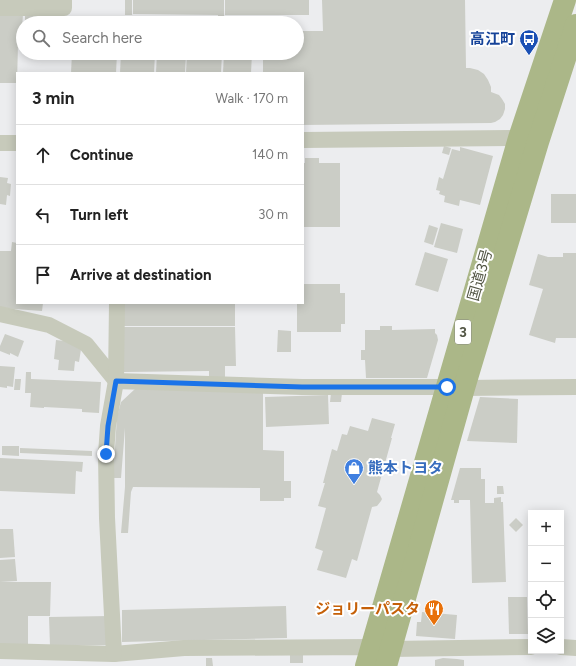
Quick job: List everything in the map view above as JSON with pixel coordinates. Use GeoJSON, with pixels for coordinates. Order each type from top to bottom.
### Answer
{"type":"FeatureCollection","features":[{"type":"Feature","properties":{"kind":"highway","name":"国道3号"},"geometry":{"type":"LineString","coordinates":[[379,657],[529,140],[565,0]]}},
{"type":"Feature","properties":{"kind":"highway","name":"国道3号"},"geometry":{"type":"LineString","coordinates":[[529,140],[576,25]]}},
{"type":"Feature","properties":{"kind":"street"},"geometry":{"type":"LineString","coordinates":[[0,8],[64,8],[64,0]]}},
{"type":"Feature","properties":{"kind":"street"},"geometry":{"type":"LineString","coordinates":[[304,140],[529,140]]}},
{"type":"Feature","properties":{"kind":"street"},"geometry":{"type":"LineString","coordinates":[[0,143],[16,143]]}},
{"type":"Feature","properties":{"kind":"street"},"geometry":{"type":"LineString","coordinates":[[114,654],[107,518],[106,454],[108,426],[116,381],[117,304]]}},
{"type":"Feature","properties":{"kind":"street"},"geometry":{"type":"LineString","coordinates":[[0,314],[49,325],[86,344],[116,381],[302,387],[576,387]]}},
{"type":"Feature","properties":{"kind":"street"},"geometry":{"type":"LineString","coordinates":[[0,651],[114,654],[184,648],[379,657],[528,647]]}},
{"type":"Feature","properties":{"kind":"street"},"geometry":{"type":"LineString","coordinates":[[564,647],[576,648]]}},
{"type":"Feature","properties":{"kind":"building"},"geometry":{"type":"Polygon","coordinates":[[[125,0],[132,0],[132,15],[125,15],[125,0]]]}},
{"type":"Feature","properties":{"kind":"building"},"geometry":{"type":"Polygon","coordinates":[[[133,0],[224,0],[224,16],[133,14],[133,0]]]}},
{"type":"Feature","properties":{"kind":"building"},"geometry":{"type":"Polygon","coordinates":[[[225,0],[309,0],[309,15],[225,15],[225,0]]]}},
{"type":"Feature","properties":{"kind":"building"},"geometry":{"type":"Polygon","coordinates":[[[322,0],[465,0],[466,68],[478,70],[484,74],[491,87],[491,92],[499,95],[505,104],[503,115],[500,119],[491,123],[304,125],[304,72],[263,72],[263,60],[304,60],[304,31],[323,31],[322,0]]]}},
{"type":"Feature","properties":{"kind":"building"},"geometry":{"type":"Polygon","coordinates":[[[0,14],[23,14],[23,16],[16,16],[16,60],[18,60],[16,83],[0,83],[0,14]]]}},
{"type":"Feature","properties":{"kind":"building"},"geometry":{"type":"Polygon","coordinates":[[[25,14],[59,14],[59,16],[25,16],[25,14]]]}},
{"type":"Feature","properties":{"kind":"building"},"geometry":{"type":"Polygon","coordinates":[[[72,60],[117,60],[116,72],[71,72],[72,60]]]}},
{"type":"Feature","properties":{"kind":"building"},"geometry":{"type":"Polygon","coordinates":[[[121,60],[155,60],[154,72],[120,72],[121,60]]]}},
{"type":"Feature","properties":{"kind":"building"},"geometry":{"type":"Polygon","coordinates":[[[157,60],[186,60],[185,72],[156,72],[157,60]]]}},
{"type":"Feature","properties":{"kind":"building"},"geometry":{"type":"Polygon","coordinates":[[[187,60],[222,60],[221,72],[186,72],[187,60]]]}},
{"type":"Feature","properties":{"kind":"building"},"geometry":{"type":"Polygon","coordinates":[[[224,60],[252,60],[251,72],[223,72],[224,60]]]}},
{"type":"Feature","properties":{"kind":"building"},"geometry":{"type":"Polygon","coordinates":[[[444,146],[451,148],[449,155],[442,153],[444,146]]]}},
{"type":"Feature","properties":{"kind":"building"},"geometry":{"type":"Polygon","coordinates":[[[460,147],[493,156],[480,205],[460,200],[459,206],[444,202],[445,196],[439,194],[440,191],[436,190],[439,177],[443,179],[452,149],[460,151],[460,147]]]}},
{"type":"Feature","properties":{"kind":"building"},"geometry":{"type":"Polygon","coordinates":[[[305,158],[319,158],[319,163],[340,163],[340,227],[304,227],[305,158]]]}},
{"type":"Feature","properties":{"kind":"building"},"geometry":{"type":"Polygon","coordinates":[[[0,177],[8,178],[7,183],[11,184],[10,196],[7,195],[6,205],[0,204],[0,177]]]}},
{"type":"Feature","properties":{"kind":"building"},"geometry":{"type":"Polygon","coordinates":[[[551,194],[576,194],[576,223],[551,223],[551,194]]]}},
{"type":"Feature","properties":{"kind":"building"},"geometry":{"type":"Polygon","coordinates":[[[441,223],[463,229],[457,253],[434,247],[441,223]]]}},
{"type":"Feature","properties":{"kind":"building"},"geometry":{"type":"Polygon","coordinates":[[[429,225],[438,228],[433,245],[424,242],[429,225]]]}},
{"type":"Feature","properties":{"kind":"building"},"geometry":{"type":"Polygon","coordinates":[[[12,242],[16,243],[16,304],[43,304],[42,311],[0,308],[0,251],[11,251],[12,242]]]}},
{"type":"Feature","properties":{"kind":"building"},"geometry":{"type":"Polygon","coordinates":[[[425,252],[448,259],[438,292],[415,285],[425,252]]]}},
{"type":"Feature","properties":{"kind":"building"},"geometry":{"type":"Polygon","coordinates":[[[563,253],[576,253],[576,338],[556,338],[555,343],[529,335],[543,289],[529,285],[538,254],[548,257],[563,257],[563,253]]]}},
{"type":"Feature","properties":{"kind":"building"},"geometry":{"type":"Polygon","coordinates":[[[304,284],[340,284],[340,293],[345,293],[345,324],[341,324],[341,332],[297,332],[297,304],[304,304],[304,284]]]}},
{"type":"Feature","properties":{"kind":"building"},"geometry":{"type":"Polygon","coordinates":[[[124,304],[235,304],[235,326],[124,326],[124,304]]]}},
{"type":"Feature","properties":{"kind":"building"},"geometry":{"type":"Polygon","coordinates":[[[380,326],[392,326],[392,330],[435,329],[438,340],[427,378],[366,378],[365,360],[361,360],[361,350],[365,350],[365,330],[380,330],[380,326]]]}},
{"type":"Feature","properties":{"kind":"building"},"geometry":{"type":"Polygon","coordinates":[[[124,327],[235,327],[236,366],[225,366],[225,377],[209,377],[209,371],[124,372],[124,327]]]}},
{"type":"Feature","properties":{"kind":"building"},"geometry":{"type":"Polygon","coordinates":[[[278,330],[291,331],[291,352],[277,352],[278,330]]]}},
{"type":"Feature","properties":{"kind":"building"},"geometry":{"type":"Polygon","coordinates":[[[5,334],[24,341],[18,357],[10,353],[10,355],[0,351],[0,346],[5,334]]]}},
{"type":"Feature","properties":{"kind":"building"},"geometry":{"type":"Polygon","coordinates":[[[56,340],[82,343],[79,362],[75,361],[74,371],[58,370],[59,360],[54,359],[56,340]]]}},
{"type":"Feature","properties":{"kind":"building"},"geometry":{"type":"Polygon","coordinates":[[[0,366],[15,367],[13,387],[0,387],[0,366]]]}},
{"type":"Feature","properties":{"kind":"building"},"geometry":{"type":"Polygon","coordinates":[[[26,372],[31,372],[31,379],[101,382],[99,413],[82,412],[82,409],[30,407],[31,393],[25,393],[26,372]]]}},
{"type":"Feature","properties":{"kind":"building"},"geometry":{"type":"Polygon","coordinates":[[[15,379],[21,379],[20,390],[14,390],[15,379]]]}},
{"type":"Feature","properties":{"kind":"building"},"geometry":{"type":"Polygon","coordinates":[[[135,389],[263,390],[263,450],[284,451],[284,481],[291,481],[291,498],[284,498],[284,501],[260,501],[260,488],[133,487],[131,492],[128,533],[121,533],[125,487],[125,428],[121,478],[113,478],[117,417],[121,402],[135,389]]]}},
{"type":"Feature","properties":{"kind":"building"},"geometry":{"type":"Polygon","coordinates":[[[331,393],[342,393],[341,402],[330,402],[331,393]]]}},
{"type":"Feature","properties":{"kind":"building"},"geometry":{"type":"Polygon","coordinates":[[[328,395],[329,424],[266,427],[265,397],[328,395]]]}},
{"type":"Feature","properties":{"kind":"building"},"geometry":{"type":"Polygon","coordinates":[[[480,397],[518,399],[517,443],[467,441],[480,397]]]}},
{"type":"Feature","properties":{"kind":"building"},"geometry":{"type":"Polygon","coordinates":[[[372,418],[395,424],[377,492],[382,499],[377,506],[372,507],[357,561],[352,559],[346,578],[317,570],[323,551],[315,548],[326,508],[318,506],[325,483],[323,483],[332,449],[337,451],[342,434],[347,435],[350,426],[368,431],[372,418]]]}},
{"type":"Feature","properties":{"kind":"building"},"geometry":{"type":"Polygon","coordinates":[[[2,446],[19,446],[19,456],[2,455],[2,446]]]}},
{"type":"Feature","properties":{"kind":"building"},"geometry":{"type":"Polygon","coordinates":[[[20,448],[92,451],[92,456],[20,453],[20,448]]]}},
{"type":"Feature","properties":{"kind":"building"},"geometry":{"type":"Polygon","coordinates":[[[0,458],[83,462],[82,472],[76,471],[75,494],[0,491],[0,458]]]}},
{"type":"Feature","properties":{"kind":"building"},"geometry":{"type":"Polygon","coordinates":[[[460,468],[481,468],[481,479],[485,479],[485,503],[494,503],[494,498],[501,497],[501,502],[503,502],[506,582],[472,583],[470,500],[459,500],[459,503],[454,503],[454,500],[451,500],[460,468]]]}},
{"type":"Feature","properties":{"kind":"building"},"geometry":{"type":"Polygon","coordinates":[[[497,486],[503,486],[504,494],[497,494],[497,486]]]}},
{"type":"Feature","properties":{"kind":"building"},"geometry":{"type":"Polygon","coordinates":[[[516,518],[523,525],[516,532],[509,525],[516,518]]]}},
{"type":"Feature","properties":{"kind":"building"},"geometry":{"type":"Polygon","coordinates":[[[0,529],[13,529],[15,557],[0,558],[0,529]]]}},
{"type":"Feature","properties":{"kind":"building"},"geometry":{"type":"Polygon","coordinates":[[[15,559],[17,581],[0,582],[0,560],[15,559]]]}},
{"type":"Feature","properties":{"kind":"building"},"geometry":{"type":"Polygon","coordinates":[[[0,582],[51,582],[50,616],[28,616],[28,645],[0,645],[0,582]]]}},
{"type":"Feature","properties":{"kind":"building"},"geometry":{"type":"Polygon","coordinates":[[[508,597],[527,597],[528,634],[509,634],[508,597]]]}},
{"type":"Feature","properties":{"kind":"building"},"geometry":{"type":"Polygon","coordinates":[[[286,606],[287,638],[122,642],[122,610],[286,606]]]}},
{"type":"Feature","properties":{"kind":"building"},"geometry":{"type":"Polygon","coordinates":[[[422,612],[457,615],[455,639],[416,636],[417,622],[421,622],[422,612]]]}},
{"type":"Feature","properties":{"kind":"building"},"geometry":{"type":"Polygon","coordinates":[[[109,616],[109,645],[50,646],[49,617],[109,616]]]}},
{"type":"Feature","properties":{"kind":"building"},"geometry":{"type":"Polygon","coordinates":[[[290,653],[303,653],[303,663],[290,663],[290,653]]]}},
{"type":"Feature","properties":{"kind":"building"},"geometry":{"type":"Polygon","coordinates":[[[206,658],[212,658],[213,666],[206,666],[206,658]]]}},
{"type":"Feature","properties":{"kind":"building"},"geometry":{"type":"Polygon","coordinates":[[[443,658],[464,660],[464,666],[435,666],[435,660],[443,658]]]}},
{"type":"Feature","properties":{"kind":"place","name":"高江町"},"geometry":{"type":"Point","coordinates":[529,56]}},
{"type":"Feature","properties":{"kind":"place","name":"熊本トヨタ"},"geometry":{"type":"Point","coordinates":[354,485]}},
{"type":"Feature","properties":{"kind":"place","name":"ジョリーパスタ"},"geometry":{"type":"Point","coordinates":[434,626]}},
{"type":"Feature","properties":{"kind":"route"},"geometry":{"type":"LineString","coordinates":[[106,454],[108,426],[116,381],[302,387],[447,387]]}}]}
